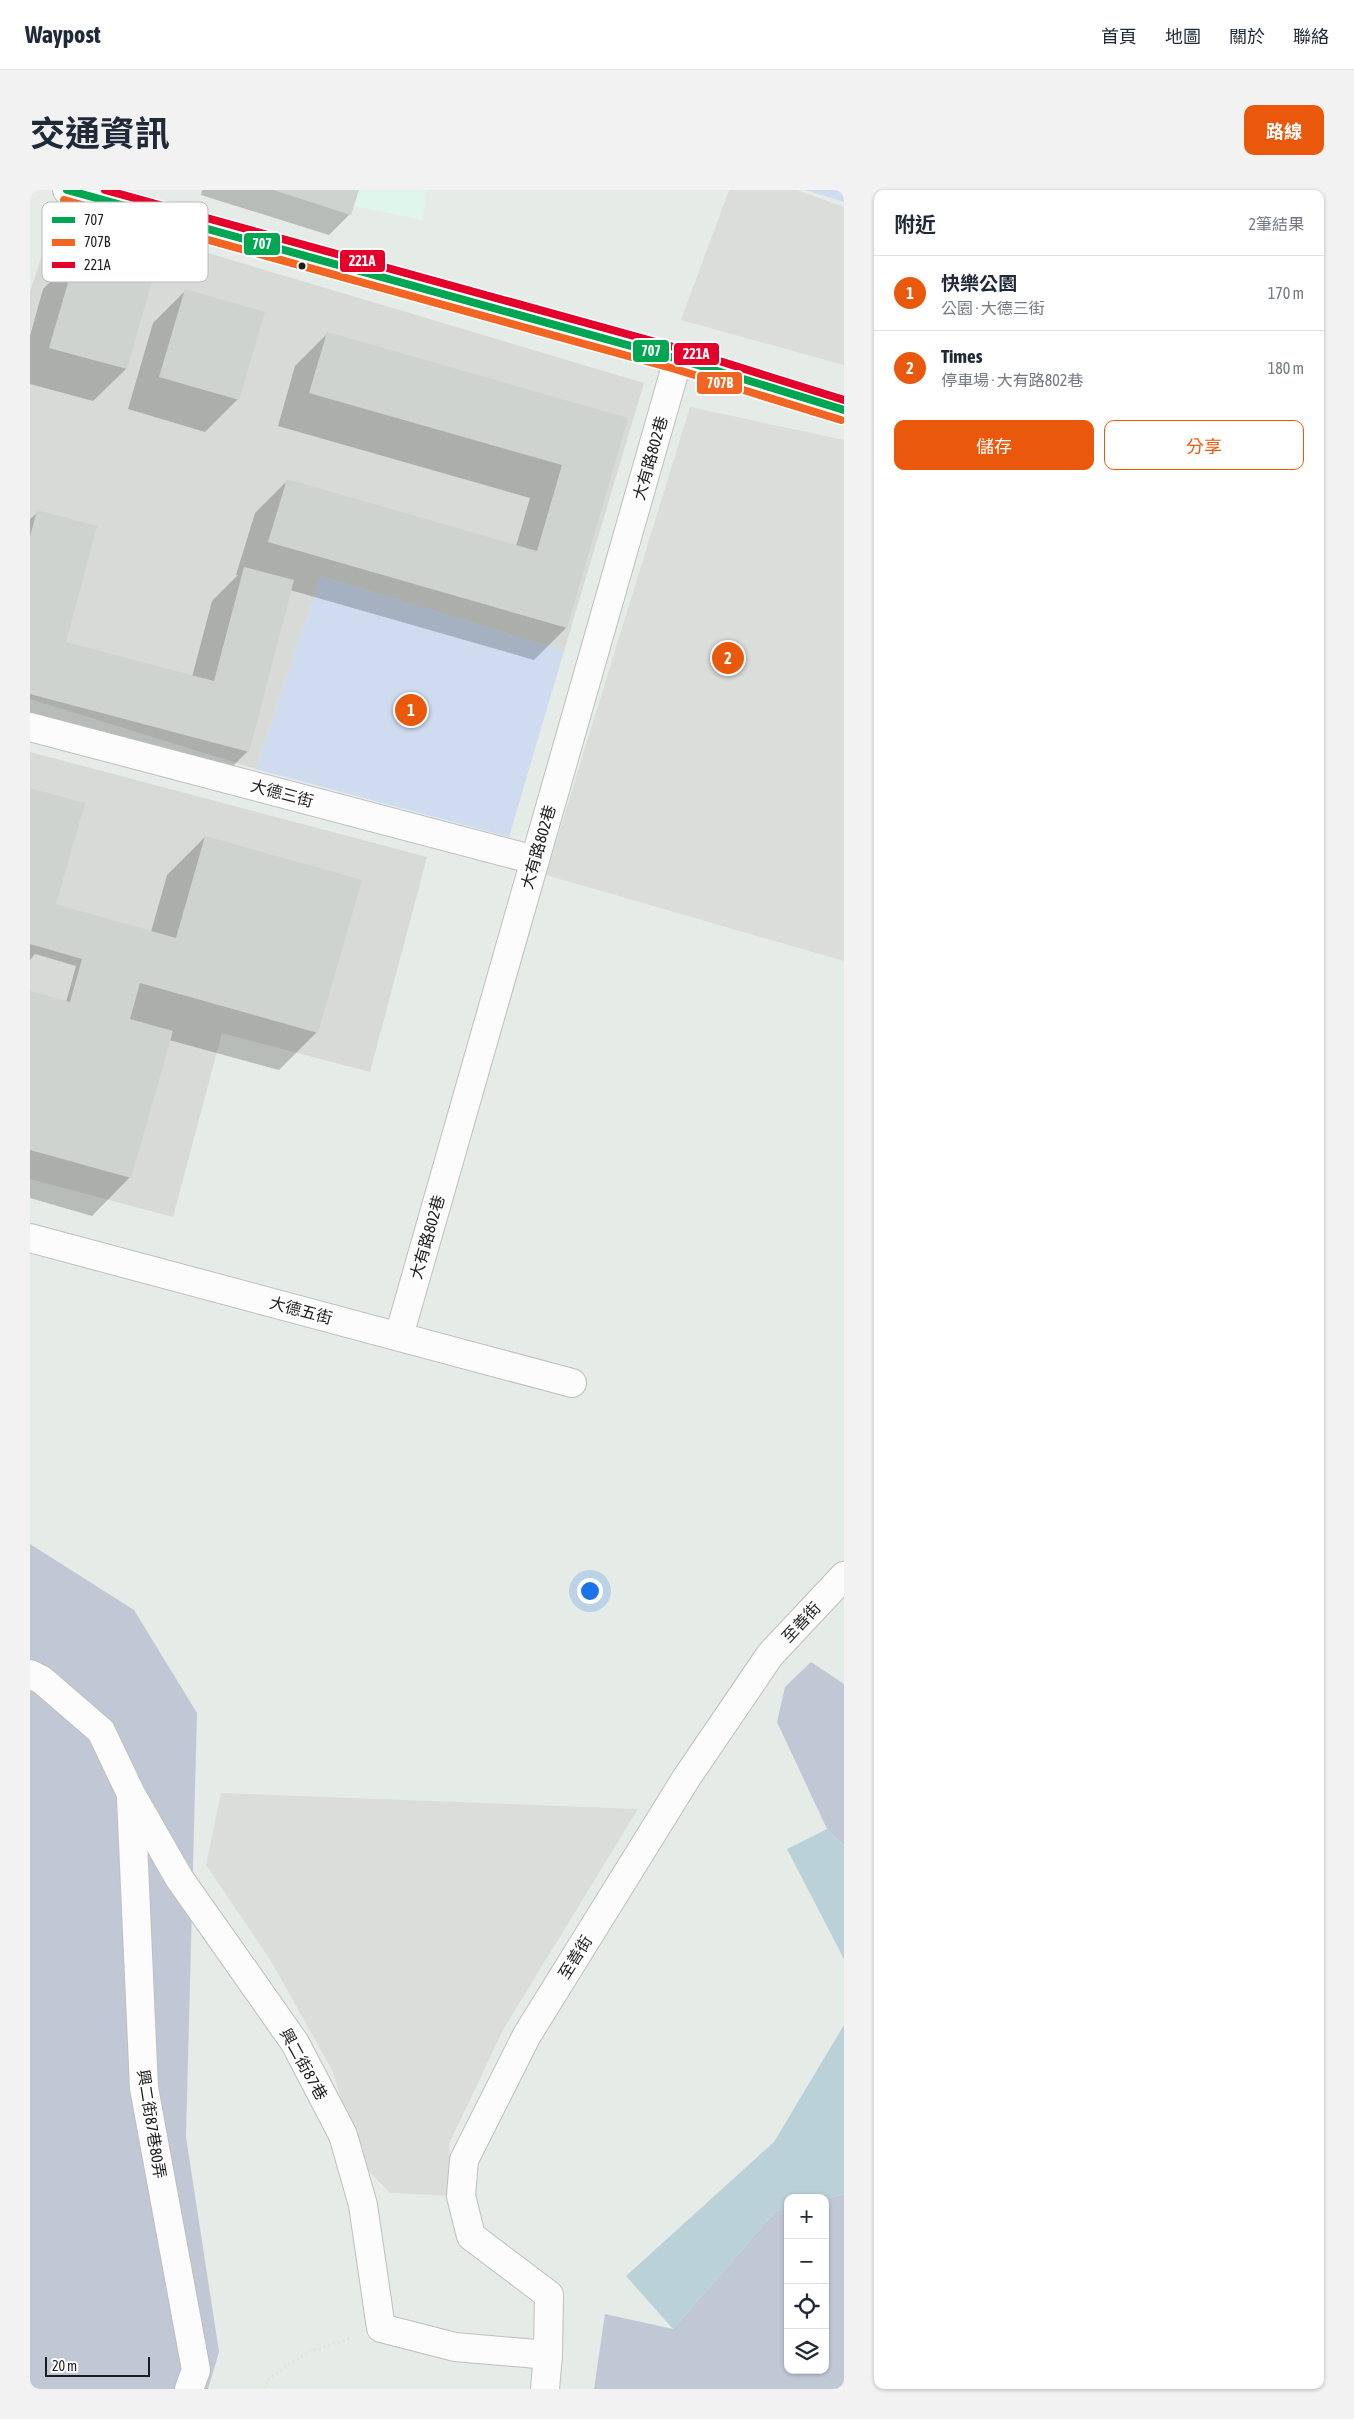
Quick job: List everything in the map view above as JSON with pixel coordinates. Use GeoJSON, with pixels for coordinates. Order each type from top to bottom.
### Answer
{"type":"FeatureCollection","features":[{"type":"Feature","properties":{"kind":"street"},"geometry":{"type":"LineString","coordinates":[[67,190],[110,202]]}},
{"type":"Feature","properties":{"kind":"street"},"geometry":{"type":"LineString","coordinates":[[208,229],[678,359],[844,410]]}},
{"type":"Feature","properties":{"kind":"street","name":"大有路802巷"},"geometry":{"type":"LineString","coordinates":[[399,1336],[678,359]]}},
{"type":"Feature","properties":{"kind":"street","name":"大德三街"},"geometry":{"type":"LineString","coordinates":[[30,727],[535,860]]}},
{"type":"Feature","properties":{"kind":"street","name":"大德五街"},"geometry":{"type":"LineString","coordinates":[[30,1238],[572,1383]]}},
{"type":"Feature","properties":{"kind":"street","name":"至善街"},"geometry":{"type":"LineString","coordinates":[[548,2356],[549,2295],[471,2236],[461,2196],[464,2160],[527,2035],[687,1777],[770,1655],[844,1576]]}},
{"type":"Feature","properties":{"kind":"street","name":"興二街87巷"},"geometry":{"type":"LineString","coordinates":[[30,1674],[42,1680],[101,1731],[131,1794],[180,1878],[295,2043],[342,2135],[363,2204],[380,2328]]}},
{"type":"Feature","properties":{"kind":"street","name":"興二街87巷80弄"},"geometry":{"type":"LineString","coordinates":[[131,1794],[144,2088],[196,2370],[189,2389]]}},
{"type":"Feature","properties":{"kind":"street"},"geometry":{"type":"LineString","coordinates":[[380,2328],[455,2347],[548,2356],[545,2389]]}},
{"type":"Feature","properties":{"kind":"path"},"geometry":{"type":"LineString","coordinates":[[265,2389],[267,2380],[310,2351],[380,2328]]}},
{"type":"Feature","properties":{"kind":"shaded area"},"geometry":{"type":"Polygon","coordinates":[[[273,190],[426,190],[423,220],[273,190]]]}},
{"type":"Feature","properties":{"kind":"shaded area"},"geometry":{"type":"Polygon","coordinates":[[[729,190],[797,190],[844,207],[844,365],[681,320],[729,190]]]}},
{"type":"Feature","properties":{"kind":"shaded area"},"geometry":{"type":"Polygon","coordinates":[[[805,190],[844,190],[844,202],[805,190]]]}},
{"type":"Feature","properties":{"kind":"shaded area"},"geometry":{"type":"Polygon","coordinates":[[[208,253],[644,383],[564,651],[321,576],[256,769],[30,699],[30,292],[42,255],[42,282],[208,282],[208,253]]]}},
{"type":"Feature","properties":{"kind":"shaded area"},"geometry":{"type":"Polygon","coordinates":[[[690,407],[844,440],[844,961],[546,875],[690,407]]]}},
{"type":"Feature","properties":{"kind":"shaded area"},"geometry":{"type":"Polygon","coordinates":[[[321,576],[564,651],[509,837],[256,769],[321,576]]]}},
{"type":"Feature","properties":{"kind":"shaded area"},"geometry":{"type":"Polygon","coordinates":[[[30,752],[427,857],[370,1072],[222,1033],[173,1217],[30,1179],[30,752]]]}},
{"type":"Feature","properties":{"kind":"shaded area"},"geometry":{"type":"Polygon","coordinates":[[[30,1544],[134,1610],[197,1713],[186,2137],[219,2352],[208,2389],[30,2389],[30,1544]]]}},
{"type":"Feature","properties":{"kind":"shaded area"},"geometry":{"type":"Polygon","coordinates":[[[811,1662],[844,1684],[844,1846],[827,1829],[777,1722],[785,1687],[811,1662]]]}},
{"type":"Feature","properties":{"kind":"shaded area"},"geometry":{"type":"Polygon","coordinates":[[[221,1793],[638,1809],[503,2030],[449,2144],[451,2196],[390,2193],[362,2164],[332,2070],[271,1961],[206,1865],[221,1793]]]}},
{"type":"Feature","properties":{"kind":"shaded area"},"geometry":{"type":"Polygon","coordinates":[[[827,1829],[844,1846],[844,1959],[787,1849],[827,1829]]]}},
{"type":"Feature","properties":{"kind":"shaded area"},"geometry":{"type":"Polygon","coordinates":[[[844,2025],[844,2194],[829,2198],[829,2194],[784,2194],[784,2209],[776,2211],[673,2329],[626,2276],[774,2142],[844,2025]]]}},
{"type":"Feature","properties":{"kind":"shaded area"},"geometry":{"type":"Polygon","coordinates":[[[844,2194],[844,2389],[594,2389],[605,2314],[673,2329],[776,2211],[784,2209],[784,2374],[829,2374],[829,2198],[844,2194]]]}},
{"type":"Feature","properties":{"kind":"building"},"geometry":{"type":"Polygon","coordinates":[[[273,190],[359,190],[351,215],[273,190]]]}},
{"type":"Feature","properties":{"kind":"building"},"geometry":{"type":"Polygon","coordinates":[[[68,282],[152,282],[127,369],[49,348],[68,282]]]}},
{"type":"Feature","properties":{"kind":"building"},"geometry":{"type":"Polygon","coordinates":[[[185,289],[265,312],[239,400],[159,377],[185,289]]]}},
{"type":"Feature","properties":{"kind":"building"},"geometry":{"type":"Polygon","coordinates":[[[327,332],[628,418],[567,628],[268,542],[287,479],[537,551],[562,465],[309,393],[327,332]]]}},
{"type":"Feature","properties":{"kind":"building"},"geometry":{"type":"Polygon","coordinates":[[[37,510],[97,526],[66,642],[214,681],[244,567],[294,580],[249,752],[30,694],[30,537],[37,510]]]}},
{"type":"Feature","properties":{"kind":"building"},"geometry":{"type":"Polygon","coordinates":[[[30,788],[85,803],[56,904],[176,938],[205,836],[362,880],[318,1033],[140,983],[130,1019],[173,1031],[131,1178],[30,1150],[30,991],[70,1002],[82,959],[30,944],[30,788]]]}},
{"type":"Feature","properties":{"kind":"transit line","name":"707"},"geometry":{"type":"LineString","coordinates":[[67,190],[110,202]]}},
{"type":"Feature","properties":{"kind":"transit line","name":"221A"},"geometry":{"type":"LineString","coordinates":[[105,190],[148,202]]}},
{"type":"Feature","properties":{"kind":"transit line","name":"707B"},"geometry":{"type":"LineString","coordinates":[[64,200],[71,202]]}},
{"type":"Feature","properties":{"kind":"transit line","name":"221A"},"geometry":{"type":"LineString","coordinates":[[208,218],[681,349],[844,400]]}},
{"type":"Feature","properties":{"kind":"transit line","name":"707"},"geometry":{"type":"LineString","coordinates":[[208,229],[678,359],[844,410]]}},
{"type":"Feature","properties":{"kind":"transit line","name":"707B"},"geometry":{"type":"LineString","coordinates":[[208,240],[675,369],[841,420]]}},
{"type":"Feature","properties":{"kind":"place","name":"Times"},"geometry":{"type":"Point","coordinates":[728,658]}},
{"type":"Feature","properties":{"kind":"place","name":"快樂公園"},"geometry":{"type":"Point","coordinates":[411,710]}}]}
